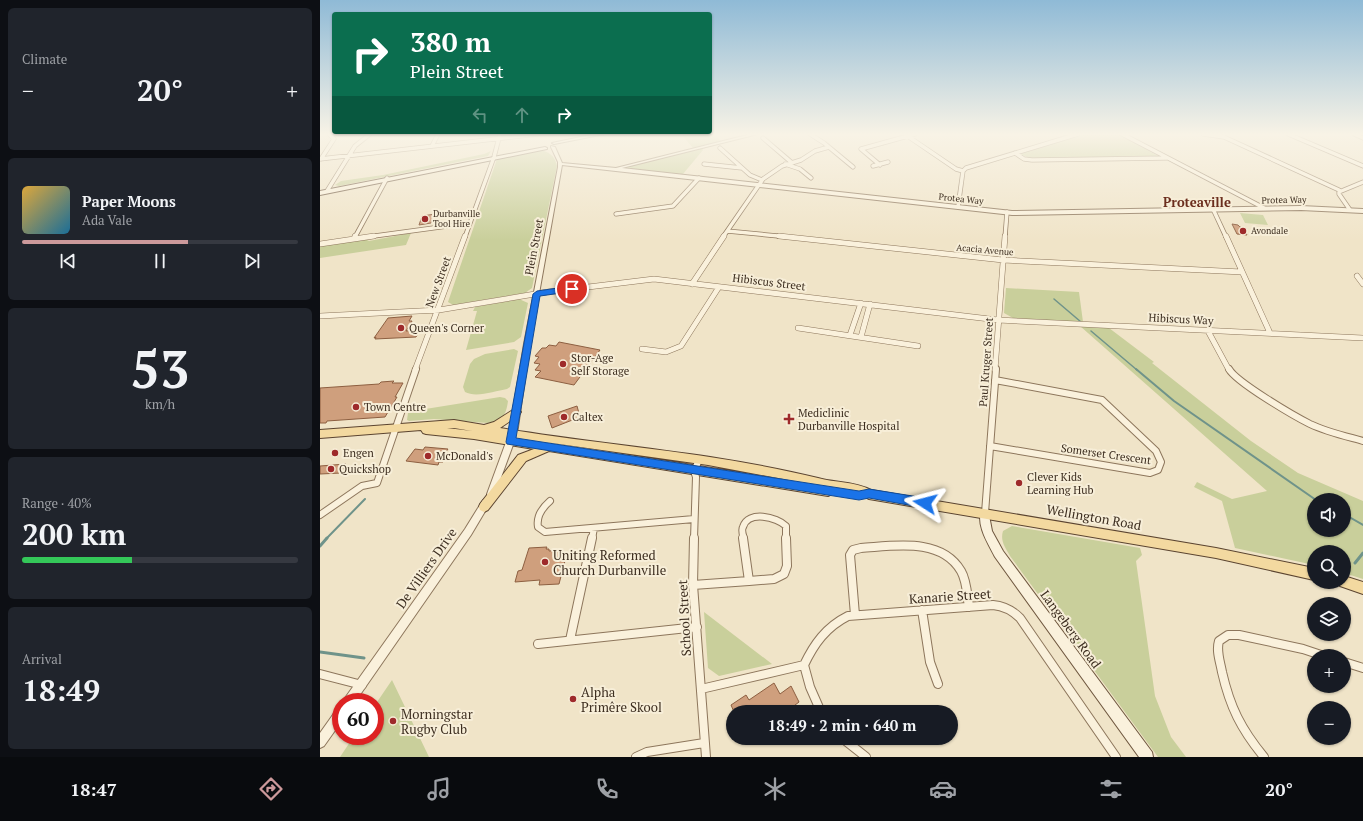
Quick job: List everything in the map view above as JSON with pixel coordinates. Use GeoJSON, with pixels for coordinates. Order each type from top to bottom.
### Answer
{"type":"FeatureCollection","features":[{"type":"Feature","properties":{"kind":"main road"},"geometry":{"type":"LineString","coordinates":[[320,192],[433,169]]}},
{"type":"Feature","properties":{"kind":"main road"},"geometry":{"type":"LineString","coordinates":[[481,429],[497,425],[516,412]]}},
{"type":"Feature","properties":{"kind":"main road","name":"Wellington Road"},"geometry":{"type":"LineString","coordinates":[[320,434],[449,424],[481,429],[547,447],[697,473],[859,496],[869,494]]}},
{"type":"Feature","properties":{"kind":"main road","name":"Wellington Road"},"geometry":{"type":"LineString","coordinates":[[416,427],[703,461],[787,475],[826,485],[859,489],[869,494],[1209,552],[1307,573]]}},
{"type":"Feature","properties":{"kind":"main road"},"geometry":{"type":"LineString","coordinates":[[484,507],[522,458],[547,447]]}},
{"type":"Feature","properties":{"kind":"main road","name":"Langeberg Road"},"geometry":{"type":"LineString","coordinates":[[985,513],[987,532],[999,554],[1147,757]]}},
{"type":"Feature","properties":{"kind":"main road"},"geometry":{"type":"LineString","coordinates":[[1351,584],[1363,588]]}},
{"type":"Feature","properties":{"kind":"street"},"geometry":{"type":"LineString","coordinates":[[328,191],[341,169]]}},
{"type":"Feature","properties":{"kind":"street","name":"New Street"},"geometry":{"type":"LineString","coordinates":[[320,514],[362,486],[377,483],[418,363],[439,310],[490,169]]}},
{"type":"Feature","properties":{"kind":"street","name":"Plein Street"},"geometry":{"type":"LineString","coordinates":[[512,438],[559,169]]}},
{"type":"Feature","properties":{"kind":"street","name":"Protea Way"},"geometry":{"type":"LineString","coordinates":[[619,169],[699,178],[760,182],[1007,212],[1264,208],[1310,208],[1363,211]]}},
{"type":"Feature","properties":{"kind":"street"},"geometry":{"type":"LineString","coordinates":[[744,169],[760,182]]}},
{"type":"Feature","properties":{"kind":"street"},"geometry":{"type":"LineString","coordinates":[[692,284],[760,182],[778,169]]}},
{"type":"Feature","properties":{"kind":"street"},"geometry":{"type":"LineString","coordinates":[[800,169],[811,178]]}},
{"type":"Feature","properties":{"kind":"street"},"geometry":{"type":"LineString","coordinates":[[957,169],[963,171],[958,207]]}},
{"type":"Feature","properties":{"kind":"street"},"geometry":{"type":"LineString","coordinates":[[1190,169],[1264,208]]}},
{"type":"Feature","properties":{"kind":"street"},"geometry":{"type":"LineString","coordinates":[[1294,169],[1340,192],[1339,194],[1350,210]]}},
{"type":"Feature","properties":{"kind":"street"},"geometry":{"type":"LineString","coordinates":[[354,239],[387,178]]}},
{"type":"Feature","properties":{"kind":"street"},"geometry":{"type":"LineString","coordinates":[[616,214],[673,206],[677,204],[699,178]]}},
{"type":"Feature","properties":{"kind":"street"},"geometry":{"type":"LineString","coordinates":[[1340,192],[1363,182]]}},
{"type":"Feature","properties":{"kind":"street"},"geometry":{"type":"LineString","coordinates":[[1213,209],[1270,333]]}},
{"type":"Feature","properties":{"kind":"street","name":"Paul Kruger Street"},"geometry":{"type":"LineString","coordinates":[[985,513],[1007,212]]}},
{"type":"Feature","properties":{"kind":"street"},"geometry":{"type":"LineString","coordinates":[[320,244],[470,223]]}},
{"type":"Feature","properties":{"kind":"street","name":"Acacia Avenue"},"geometry":{"type":"LineString","coordinates":[[727,231],[1003,260],[1242,272]]}},
{"type":"Feature","properties":{"kind":"street"},"geometry":{"type":"LineString","coordinates":[[1358,276],[1363,284]]}},
{"type":"Feature","properties":{"kind":"street","name":"Hibiscus Street"},"geometry":{"type":"LineString","coordinates":[[320,316],[439,310],[537,294],[642,280],[719,287],[998,320]]}},
{"type":"Feature","properties":{"kind":"street"},"geometry":{"type":"LineString","coordinates":[[642,349],[666,352],[681,346],[719,287]]}},
{"type":"Feature","properties":{"kind":"street"},"geometry":{"type":"LineString","coordinates":[[850,335],[861,303]]}},
{"type":"Feature","properties":{"kind":"street"},"geometry":{"type":"LineString","coordinates":[[861,337],[870,304]]}},
{"type":"Feature","properties":{"kind":"street","name":"Hibiscus Way"},"geometry":{"type":"LineString","coordinates":[[998,320],[1363,338]]}},
{"type":"Feature","properties":{"kind":"street"},"geometry":{"type":"LineString","coordinates":[[798,328],[918,346]]}},
{"type":"Feature","properties":{"kind":"street"},"geometry":{"type":"LineString","coordinates":[[1208,330],[1231,373],[1244,384],[1310,424],[1363,441]]}},
{"type":"Feature","properties":{"kind":"street","name":"Somerset Crescent"},"geometry":{"type":"LineString","coordinates":[[990,446],[1150,473],[1158,470],[1161,463],[1160,456],[1156,451],[1102,400],[995,380]]}},
{"type":"Feature","properties":{"kind":"street","name":"De Villiers Drive"},"geometry":{"type":"LineString","coordinates":[[356,693],[484,507],[496,482],[512,438]]}},
{"type":"Feature","properties":{"kind":"street","name":"School Street"},"geometry":{"type":"LineString","coordinates":[[703,461],[697,473],[694,519],[693,585],[706,757]]}},
{"type":"Feature","properties":{"kind":"street"},"geometry":{"type":"LineString","coordinates":[[550,501],[543,508],[537,525],[540,529],[548,532],[694,519]]}},
{"type":"Feature","properties":{"kind":"street"},"geometry":{"type":"LineString","coordinates":[[693,585],[749,581],[778,578],[786,572],[786,526],[781,521],[755,516],[744,522],[742,528],[749,581]]}},
{"type":"Feature","properties":{"kind":"street"},"geometry":{"type":"LineString","coordinates":[[570,640],[594,528]]}},
{"type":"Feature","properties":{"kind":"street"},"geometry":{"type":"LineString","coordinates":[[855,615],[850,555],[853,550],[861,548],[913,546],[939,550],[960,570],[969,607]]}},
{"type":"Feature","properties":{"kind":"street","name":"Kanarie Street"},"geometry":{"type":"LineString","coordinates":[[804,665],[812,646],[841,619],[855,615],[998,605],[1007,608],[1016,614],[1116,757]]}},
{"type":"Feature","properties":{"kind":"street"},"geometry":{"type":"LineString","coordinates":[[922,610],[930,662],[938,684]]}},
{"type":"Feature","properties":{"kind":"street"},"geometry":{"type":"LineString","coordinates":[[538,644],[697,627]]}},
{"type":"Feature","properties":{"kind":"street"},"geometry":{"type":"LineString","coordinates":[[1264,757],[1244,732],[1232,709],[1218,652],[1219,641],[1228,635],[1239,635],[1307,650]]}},
{"type":"Feature","properties":{"kind":"street"},"geometry":{"type":"LineString","coordinates":[[1351,664],[1363,668]]}},
{"type":"Feature","properties":{"kind":"street"},"geometry":{"type":"LineString","coordinates":[[701,689],[804,665],[817,705]]}},
{"type":"Feature","properties":{"kind":"street"},"geometry":{"type":"LineString","coordinates":[[320,674],[362,685]]}},
{"type":"Feature","properties":{"kind":"street"},"geometry":{"type":"LineString","coordinates":[[320,742],[332,726]]}},
{"type":"Feature","properties":{"kind":"street"},"geometry":{"type":"LineString","coordinates":[[636,757],[647,752],[704,743]]}},
{"type":"Feature","properties":{"kind":"street"},"geometry":{"type":"LineString","coordinates":[[851,745],[866,757]]}},
{"type":"Feature","properties":{"kind":"green space"},"geometry":{"type":"Polygon","coordinates":[[[410,169],[422,169],[339,186],[335,185],[341,181],[410,169]]]}},
{"type":"Feature","properties":{"kind":"green space"},"geometry":{"type":"Polygon","coordinates":[[[493,169],[556,169],[532,288],[525,293],[453,305],[448,302],[493,169]]]}},
{"type":"Feature","properties":{"kind":"green space"},"geometry":{"type":"Polygon","coordinates":[[[637,169],[687,169],[683,174],[637,169]]]}},
{"type":"Feature","properties":{"kind":"green space"},"geometry":{"type":"Polygon","coordinates":[[[1240,213],[1263,215],[1268,225],[1245,223],[1240,213]]]}},
{"type":"Feature","properties":{"kind":"green space"},"geometry":{"type":"Polygon","coordinates":[[[411,233],[406,245],[320,258],[320,245],[366,239],[369,241],[411,233]]]}},
{"type":"Feature","properties":{"kind":"green space"},"geometry":{"type":"Polygon","coordinates":[[[1006,288],[1079,292],[1083,322],[1013,318],[1004,313],[1006,288]]]}},
{"type":"Feature","properties":{"kind":"green space"},"geometry":{"type":"Polygon","coordinates":[[[519,299],[528,303],[521,337],[514,342],[466,350],[477,311],[473,311],[475,307],[519,299]]]}},
{"type":"Feature","properties":{"kind":"green space"},"geometry":{"type":"Polygon","coordinates":[[[1080,326],[1109,328],[1154,362],[1152,363],[1251,441],[1298,473],[1344,493],[1307,493],[1307,537],[1351,537],[1351,496],[1363,501],[1363,579],[1351,575],[1351,545],[1307,545],[1307,563],[1235,548],[1222,501],[1194,487],[1197,482],[1232,499],[1267,491],[1080,326]]]}},
{"type":"Feature","properties":{"kind":"green space"},"geometry":{"type":"Polygon","coordinates":[[[514,349],[518,351],[510,387],[507,389],[480,394],[469,394],[465,392],[463,387],[470,364],[474,359],[485,354],[514,349]]]}},
{"type":"Feature","properties":{"kind":"green space"},"geometry":{"type":"Polygon","coordinates":[[[500,397],[505,398],[508,401],[505,414],[497,421],[493,422],[488,423],[434,419],[407,420],[408,413],[413,411],[500,397]]]}},
{"type":"Feature","properties":{"kind":"green space"},"geometry":{"type":"Polygon","coordinates":[[[1012,526],[1140,548],[1142,555],[1136,561],[1155,696],[1171,737],[1186,757],[1158,757],[1010,556],[1004,544],[1002,535],[1003,531],[1012,526]]]}},
{"type":"Feature","properties":{"kind":"green space"},"geometry":{"type":"Polygon","coordinates":[[[704,612],[772,664],[719,676],[708,668],[704,612]]]}},
{"type":"Feature","properties":{"kind":"green space","name":"Morningstar Rugby Club"},"geometry":{"type":"Polygon","coordinates":[[[392,680],[429,757],[340,757],[348,745],[384,745],[383,693],[392,680]]]}},
{"type":"Feature","properties":{"kind":"building","name":"Durbanville Tool Hire"},"geometry":{"type":"Polygon","coordinates":[[[435,214],[431,223],[419,225],[422,216],[435,214]]]}},
{"type":"Feature","properties":{"kind":"building"},"geometry":{"type":"Polygon","coordinates":[[[1232,224],[1243,228],[1247,235],[1237,234],[1232,224]]]}},
{"type":"Feature","properties":{"kind":"building","name":"Queen's Corner"},"geometry":{"type":"Polygon","coordinates":[[[412,316],[409,321],[412,321],[406,331],[420,330],[416,337],[374,338],[388,318],[412,316]]]}},
{"type":"Feature","properties":{"kind":"building","name":"Stor-Age Self Storage"},"geometry":{"type":"Polygon","coordinates":[[[559,342],[600,350],[574,385],[535,377],[541,371],[535,370],[540,364],[534,363],[539,357],[535,356],[542,348],[546,348],[549,345],[556,346],[559,342]]]}},
{"type":"Feature","properties":{"kind":"building","name":"Town Centre"},"geometry":{"type":"Polygon","coordinates":[[[394,381],[392,383],[403,383],[395,397],[397,397],[385,417],[327,421],[326,423],[320,423],[320,388],[379,384],[381,382],[394,381]]]}},
{"type":"Feature","properties":{"kind":"building","name":"Caltex"},"geometry":{"type":"Polygon","coordinates":[[[577,406],[580,417],[552,428],[548,416],[577,406]]]}},
{"type":"Feature","properties":{"kind":"building","name":"McDonald's"},"geometry":{"type":"Polygon","coordinates":[[[425,447],[448,449],[445,453],[449,453],[443,462],[439,462],[438,465],[406,461],[415,449],[423,450],[425,447]]]}},
{"type":"Feature","properties":{"kind":"building","name":"Quickshop"},"geometry":{"type":"Polygon","coordinates":[[[346,464],[341,473],[320,474],[320,466],[346,464]]]}},
{"type":"Feature","properties":{"kind":"building","name":"Uniting Reformed Church Durbanville"},"geometry":{"type":"Polygon","coordinates":[[[547,547],[546,549],[549,549],[549,551],[562,550],[562,553],[567,553],[559,584],[539,585],[540,580],[515,582],[518,571],[522,570],[529,548],[547,547]]]}},
{"type":"Feature","properties":{"kind":"building"},"geometry":{"type":"Polygon","coordinates":[[[774,683],[780,694],[791,686],[799,702],[795,705],[731,705],[746,695],[749,700],[774,683]]]}},
{"type":"Feature","properties":{"kind":"waterway"},"geometry":{"type":"LineString","coordinates":[[1054,299],[1081,322]]}},
{"type":"Feature","properties":{"kind":"waterway"},"geometry":{"type":"LineString","coordinates":[[1091,331],[1137,370]]}},
{"type":"Feature","properties":{"kind":"waterway"},"geometry":{"type":"LineString","coordinates":[[1136,369],[1174,401],[1307,494]]}},
{"type":"Feature","properties":{"kind":"waterway"},"geometry":{"type":"LineString","coordinates":[[326,539],[365,499]]}},
{"type":"Feature","properties":{"kind":"waterway"},"geometry":{"type":"LineString","coordinates":[[1351,518],[1363,525]]}},
{"type":"Feature","properties":{"kind":"waterway"},"geometry":{"type":"LineString","coordinates":[[320,546],[327,538]]}},
{"type":"Feature","properties":{"kind":"waterway"},"geometry":{"type":"LineString","coordinates":[[1355,563],[1363,553]]}},
{"type":"Feature","properties":{"kind":"waterway"},"geometry":{"type":"LineString","coordinates":[[320,652],[364,658]]}},
{"type":"Feature","properties":{"kind":"place","name":"Durbanville Tool Hire"},"geometry":{"type":"Point","coordinates":[425,219]}},
{"type":"Feature","properties":{"kind":"place","name":"Avondale"},"geometry":{"type":"Point","coordinates":[1243,231]}},
{"type":"Feature","properties":{"kind":"place","name":"Queen's Corner"},"geometry":{"type":"Point","coordinates":[401,328]}},
{"type":"Feature","properties":{"kind":"place","name":"Stor-Age Self Storage"},"geometry":{"type":"Point","coordinates":[563,364]}},
{"type":"Feature","properties":{"kind":"place","name":"Town Centre"},"geometry":{"type":"Point","coordinates":[356,407]}},
{"type":"Feature","properties":{"kind":"place","name":"Caltex"},"geometry":{"type":"Point","coordinates":[564,417]}},
{"type":"Feature","properties":{"kind":"place","name":"Mediclinic Durbanville Hospital"},"geometry":{"type":"Point","coordinates":[789,419]}},
{"type":"Feature","properties":{"kind":"place","name":"Engen"},"geometry":{"type":"Point","coordinates":[335,453]}},
{"type":"Feature","properties":{"kind":"place","name":"McDonald's"},"geometry":{"type":"Point","coordinates":[428,456]}},
{"type":"Feature","properties":{"kind":"place","name":"Quickshop"},"geometry":{"type":"Point","coordinates":[331,469]}},
{"type":"Feature","properties":{"kind":"place","name":"Clever Kids Learning Hub"},"geometry":{"type":"Point","coordinates":[1019,483]}},
{"type":"Feature","properties":{"kind":"place","name":"Uniting Reformed Church Durbanville"},"geometry":{"type":"Point","coordinates":[545,562]}},
{"type":"Feature","properties":{"kind":"place","name":"Alpha Primêre Skool"},"geometry":{"type":"Point","coordinates":[573,699]}},
{"type":"Feature","properties":{"kind":"place","name":"Morningstar Rugby Club"},"geometry":{"type":"Point","coordinates":[393,721]}},
{"type":"Feature","properties":{"kind":"district","name":"Proteaville"},"geometry":{"type":"Point","coordinates":[1197,202]}},
{"type":"Feature","properties":{"kind":"route"},"geometry":{"type":"LineString","coordinates":[[572,289],[537,294],[511,442],[859,496],[869,494],[925,503]]}}]}
